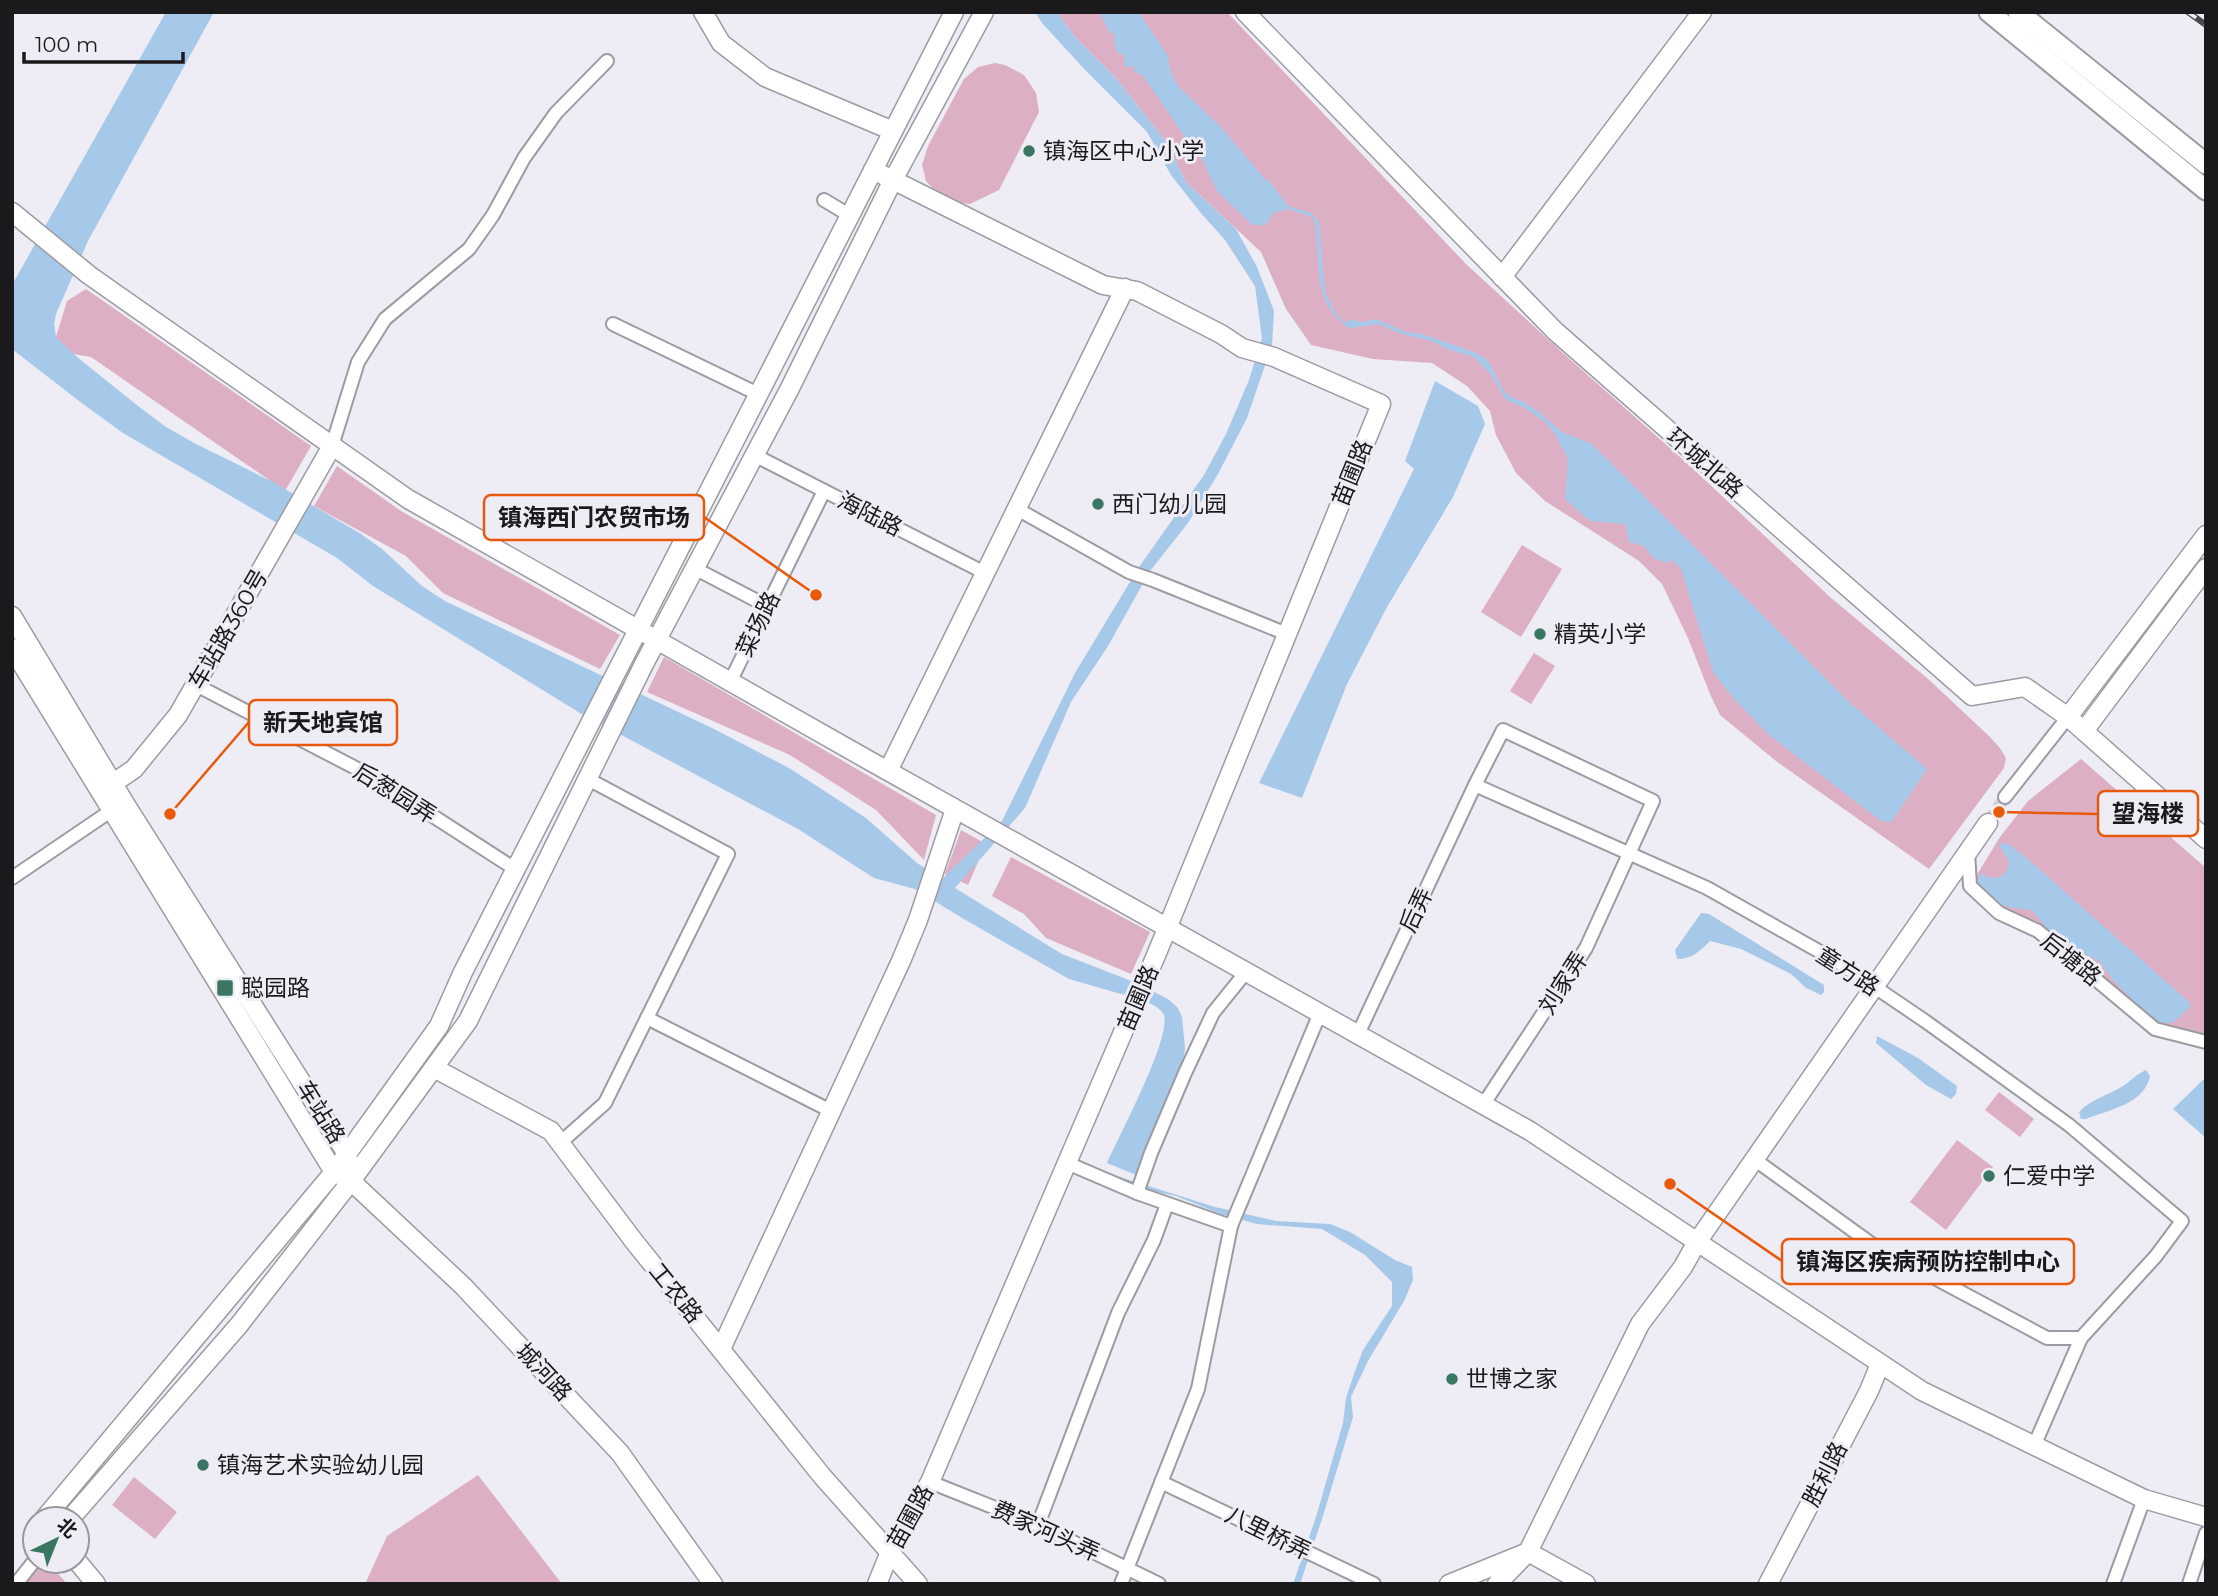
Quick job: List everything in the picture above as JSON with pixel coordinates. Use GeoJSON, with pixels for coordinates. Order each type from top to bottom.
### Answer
{"type":"FeatureCollection","features":[{"type":"Feature","properties":{"kind":"main road"},"geometry":{"type":"LineString","coordinates":[[1989,12],[2206,190]]}},
{"type":"Feature","properties":{"kind":"main road"},"geometry":{"type":"LineString","coordinates":[[2018,12],[2206,164]]}},
{"type":"Feature","properties":{"kind":"street"},"geometry":{"type":"LineString","coordinates":[[702,12],[721,43],[765,77],[893,131]]}},
{"type":"Feature","properties":{"kind":"street"},"geometry":{"type":"LineString","coordinates":[[56,1505],[334,1172],[439,1026],[515,869],[954,12]]}},
{"type":"Feature","properties":{"kind":"street"},"geometry":{"type":"LineString","coordinates":[[82,1505],[239,1325],[351,1181],[468,1021],[694,568],[893,180],[984,12]]}},
{"type":"Feature","properties":{"kind":"street","name":"环城北路"},"geometry":{"type":"LineString","coordinates":[[1245,12],[1555,331],[1972,696],[2025,687],[2068,717],[2206,839]]}},
{"type":"Feature","properties":{"kind":"street"},"geometry":{"type":"LineString","coordinates":[[1502,277],[1702,12]]}},
{"type":"Feature","properties":{"kind":"street"},"geometry":{"type":"LineString","coordinates":[[332,446],[358,362],[385,319],[469,249],[493,215],[524,158],[552,120],[607,61]]}},
{"type":"Feature","properties":{"kind":"street"},"geometry":{"type":"LineString","coordinates":[[873,170],[1103,285],[1125,288],[888,771]]}},
{"type":"Feature","properties":{"kind":"street"},"geometry":{"type":"LineString","coordinates":[[824,200],[849,215]]}},
{"type":"Feature","properties":{"kind":"street"},"geometry":{"type":"LineString","coordinates":[[12,212],[89,275],[408,499],[1530,1130],[1922,1391],[2144,1499],[2206,1517]]}},
{"type":"Feature","properties":{"kind":"street","name":"苗圃路"},"geometry":{"type":"LineString","coordinates":[[877,1584],[890,1552],[930,1482],[1168,927],[1381,404],[1274,357],[1242,348],[1221,334],[1137,291],[1125,288]]}},
{"type":"Feature","properties":{"kind":"street"},"geometry":{"type":"LineString","coordinates":[[613,324],[758,394]]}},
{"type":"Feature","properties":{"kind":"street","name":"车站路360号"},"geometry":{"type":"LineString","coordinates":[[107,787],[134,769],[178,715],[332,446]]}},
{"type":"Feature","properties":{"kind":"street","name":"海陆路"},"geometry":{"type":"LineString","coordinates":[[754,455],[985,573]]}},
{"type":"Feature","properties":{"kind":"street","name":"菜场路"},"geometry":{"type":"LineString","coordinates":[[730,682],[824,491]]}},
{"type":"Feature","properties":{"kind":"street"},"geometry":{"type":"LineString","coordinates":[[1017,509],[1129,572],[1287,634]]}},
{"type":"Feature","properties":{"kind":"street"},"geometry":{"type":"LineString","coordinates":[[2005,797],[2206,535]]}},
{"type":"Feature","properties":{"kind":"street"},"geometry":{"type":"LineString","coordinates":[[694,568],[767,606]]}},
{"type":"Feature","properties":{"kind":"street"},"geometry":{"type":"LineString","coordinates":[[2084,731],[2206,568]]}},
{"type":"Feature","properties":{"kind":"street","name":"车站路"},"geometry":{"type":"LineString","coordinates":[[12,615],[117,806],[334,1172],[351,1181]]}},
{"type":"Feature","properties":{"kind":"street","name":"车站路"},"geometry":{"type":"LineString","coordinates":[[12,648],[107,787]]}},
{"type":"Feature","properties":{"kind":"street","name":"后葱园弄"},"geometry":{"type":"LineString","coordinates":[[196,685],[371,776],[515,869]]}},
{"type":"Feature","properties":{"kind":"street","name":"后弄"},"geometry":{"type":"LineString","coordinates":[[1358,1034],[1503,730],[1653,801],[1630,854]]}},
{"type":"Feature","properties":{"kind":"street"},"geometry":{"type":"LineString","coordinates":[[560,1143],[605,1103],[728,854],[588,779]]}},
{"type":"Feature","properties":{"kind":"street","name":"童方路"},"geometry":{"type":"LineString","coordinates":[[1475,785],[1707,888],[1838,962],[2069,1125],[2182,1221],[2156,1256],[2081,1338]]}},
{"type":"Feature","properties":{"kind":"street"},"geometry":{"type":"LineString","coordinates":[[12,878],[117,806]]}},
{"type":"Feature","properties":{"kind":"street","name":"车站路"},"geometry":{"type":"LineString","coordinates":[[117,806],[347,1154],[351,1181]]}},
{"type":"Feature","properties":{"kind":"street"},"geometry":{"type":"LineString","coordinates":[[721,1349],[901,961],[955,808]]}},
{"type":"Feature","properties":{"kind":"street"},"geometry":{"type":"LineString","coordinates":[[1497,1584],[1528,1552],[1640,1324],[1988,822]]}},
{"type":"Feature","properties":{"kind":"street","name":"后塘路"},"geometry":{"type":"LineString","coordinates":[[1968,851],[1970,886],[1999,913],[2038,931],[2155,1029],[2206,1042]]}},
{"type":"Feature","properties":{"kind":"street","name":"刘家弄"},"geometry":{"type":"LineString","coordinates":[[1483,1105],[1586,948],[1630,854]]}},
{"type":"Feature","properties":{"kind":"street"},"geometry":{"type":"LineString","coordinates":[[1137,1193],[1151,1153],[1213,1013],[1246,972]]}},
{"type":"Feature","properties":{"kind":"street"},"geometry":{"type":"LineString","coordinates":[[1121,1584],[1198,1389],[1231,1226],[1320,1013]]}},
{"type":"Feature","properties":{"kind":"street"},"geometry":{"type":"LineString","coordinates":[[647,1018],[831,1111]]}},
{"type":"Feature","properties":{"kind":"street","name":"工农路"},"geometry":{"type":"LineString","coordinates":[[434,1068],[551,1131],[633,1240],[822,1476],[918,1584]]}},
{"type":"Feature","properties":{"kind":"street"},"geometry":{"type":"LineString","coordinates":[[1754,1159],[1873,1245],[2047,1338],[2081,1338],[2034,1446]]}},
{"type":"Feature","properties":{"kind":"street"},"geometry":{"type":"LineString","coordinates":[[1067,1163],[1137,1193],[1231,1226]]}},
{"type":"Feature","properties":{"kind":"street","name":"城河路"},"geometry":{"type":"LineString","coordinates":[[351,1181],[463,1286],[620,1453],[713,1584]]}},
{"type":"Feature","properties":{"kind":"street"},"geometry":{"type":"LineString","coordinates":[[1038,1525],[1118,1312],[1154,1240],[1167,1204]]}},
{"type":"Feature","properties":{"kind":"street","name":"胜利路"},"geometry":{"type":"LineString","coordinates":[[1769,1584],[1869,1391],[1880,1364]]}},
{"type":"Feature","properties":{"kind":"street","name":"费家河头弄"},"geometry":{"type":"LineString","coordinates":[[930,1482],[1038,1525],[1160,1584]]}},
{"type":"Feature","properties":{"kind":"street","name":"八里桥弄"},"geometry":{"type":"LineString","coordinates":[[1161,1482],[1374,1584]]}},
{"type":"Feature","properties":{"kind":"street"},"geometry":{"type":"LineString","coordinates":[[2113,1584],[2144,1499]]}},
{"type":"Feature","properties":{"kind":"street"},"geometry":{"type":"LineString","coordinates":[[2189,1584],[2206,1534]]}},
{"type":"Feature","properties":{"kind":"street"},"geometry":{"type":"LineString","coordinates":[[1449,1584],[1528,1552]]}},
{"type":"Feature","properties":{"kind":"street"},"geometry":{"type":"LineString","coordinates":[[1528,1552],[1586,1584]]}},
{"type":"Feature","properties":{"kind":"shaded area"},"geometry":{"type":"Polygon","coordinates":[[[1057,12],[1227,12],[1466,264],[1689,465],[1830,597],[1927,678],[1989,736],[2006,758],[2004,768],[1929,869],[1776,761],[1720,715],[1662,584],[1639,561],[1545,501],[1516,473],[1496,435],[1490,411],[1467,386],[1432,363],[1373,359],[1311,345],[1286,309],[1261,252],[1186,182],[1167,143],[1115,77],[1074,36],[1057,12]]]}},
{"type":"Feature","properties":{"kind":"shaded area"},"geometry":{"type":"Polygon","coordinates":[[[995,63],[1024,75],[1036,93],[1039,112],[999,190],[970,204],[954,202],[937,193],[926,181],[922,165],[928,146],[964,79],[978,67],[995,63]]]}},
{"type":"Feature","properties":{"kind":"shaded area"},"geometry":{"type":"Polygon","coordinates":[[[86,289],[311,446],[285,491],[91,357],[67,353],[55,340],[67,301],[86,289]]]}},
{"type":"Feature","properties":{"kind":"shaded area"},"geometry":{"type":"Polygon","coordinates":[[[337,466],[401,511],[620,635],[600,669],[443,593],[406,556],[314,506],[337,466]]]}},
{"type":"Feature","properties":{"kind":"shaded area"},"geometry":{"type":"Polygon","coordinates":[[[1522,545],[1562,569],[1521,637],[1481,612],[1522,545]]]}},
{"type":"Feature","properties":{"kind":"shaded area"},"geometry":{"type":"Polygon","coordinates":[[[1534,653],[1555,666],[1531,704],[1510,691],[1534,653]]]}},
{"type":"Feature","properties":{"kind":"shaded area"},"geometry":{"type":"Polygon","coordinates":[[[664,657],[936,815],[924,860],[876,810],[790,755],[647,692],[664,657]]]}},
{"type":"Feature","properties":{"kind":"shaded area"},"geometry":{"type":"Polygon","coordinates":[[[2081,759],[2206,868],[2206,1042],[2155,1029],[2038,931],[1970,886],[2000,837],[2028,801],[2081,759]]]}},
{"type":"Feature","properties":{"kind":"shaded area"},"geometry":{"type":"Polygon","coordinates":[[[961,830],[986,844],[968,885],[945,874],[961,830]]]}},
{"type":"Feature","properties":{"kind":"shaded area"},"geometry":{"type":"Polygon","coordinates":[[[1011,857],[1150,932],[1131,974],[1046,938],[1024,914],[992,896],[1011,857]]]}},
{"type":"Feature","properties":{"kind":"shaded area"},"geometry":{"type":"Polygon","coordinates":[[[1999,1092],[2034,1119],[2020,1137],[1985,1110],[1999,1092]]]}},
{"type":"Feature","properties":{"kind":"shaded area"},"geometry":{"type":"Polygon","coordinates":[[[1957,1140],[1993,1167],[1946,1230],[1910,1202],[1957,1140]]]}},
{"type":"Feature","properties":{"kind":"shaded area"},"geometry":{"type":"Polygon","coordinates":[[[478,1475],[562,1584],[365,1584],[387,1536],[478,1475]]]}},
{"type":"Feature","properties":{"kind":"shaded area"},"geometry":{"type":"Polygon","coordinates":[[[134,1477],[177,1512],[155,1539],[112,1505],[134,1477]]]}},
{"type":"Feature","properties":{"kind":"shaded area"},"geometry":{"type":"Polygon","coordinates":[[[23,1575],[59,1575],[67,1584],[16,1584],[23,1575]]]}},
{"type":"Feature","properties":{"kind":"water"},"geometry":{"type":"Polygon","coordinates":[[[166,12],[214,12],[88,241],[56,314],[56,337],[77,357],[166,427],[275,483],[361,534],[382,549],[422,586],[445,601],[714,729],[789,768],[866,818],[917,863],[942,879],[1002,821],[1075,673],[1139,567],[1204,475],[1226,434],[1249,380],[1262,338],[1255,286],[1225,240],[1171,175],[1147,132],[1086,71],[1035,12],[1057,12],[1074,36],[1115,77],[1167,143],[1186,182],[1236,229],[1257,267],[1274,311],[1272,345],[1247,418],[1218,474],[1188,523],[1150,571],[1108,646],[1071,702],[1025,808],[955,888],[1062,954],[1134,982],[1168,999],[1178,1008],[1182,1017],[1185,1048],[1181,1080],[1141,1177],[1107,1163],[1143,1088],[1160,1044],[1164,1015],[1157,1008],[1131,996],[1069,979],[915,889],[874,878],[798,829],[580,713],[373,586],[337,558],[123,433],[12,349],[12,285],[166,12]]]}},
{"type":"Feature","properties":{"kind":"water"},"geometry":{"type":"Polygon","coordinates":[[[1099,12],[1138,12],[1167,54],[1171,73],[1179,87],[1221,127],[1288,206],[1311,213],[1319,222],[1325,292],[1343,322],[1376,319],[1406,332],[1422,334],[1474,352],[1486,359],[1503,390],[1510,397],[1524,402],[1562,432],[1592,444],[1849,702],[1927,769],[1891,822],[1881,821],[1769,735],[1735,700],[1713,672],[1681,569],[1672,560],[1667,563],[1653,558],[1644,546],[1629,542],[1625,524],[1590,521],[1565,499],[1568,459],[1555,434],[1545,422],[1525,408],[1506,400],[1492,376],[1474,357],[1378,324],[1349,328],[1339,320],[1331,311],[1322,291],[1316,230],[1312,217],[1288,209],[1273,213],[1266,225],[1252,225],[1217,191],[1201,157],[1143,76],[1134,71],[1134,66],[1124,67],[1124,55],[1117,52],[1115,33],[1110,33],[1099,12]]]}},
{"type":"Feature","properties":{"kind":"water"},"geometry":{"type":"Polygon","coordinates":[[[1435,381],[1478,406],[1485,424],[1453,497],[1387,607],[1347,684],[1302,798],[1259,783],[1414,469],[1405,461],[1435,381]]]}},
{"type":"Feature","properties":{"kind":"water"},"geometry":{"type":"Polygon","coordinates":[[[2003,843],[2022,854],[2189,1002],[2190,1007],[2174,1022],[2157,1025],[2112,979],[2100,962],[2047,929],[2032,910],[2004,906],[1986,897],[1980,891],[1978,883],[1981,873],[1995,878],[2003,875],[2008,867],[2009,861],[1999,846],[2003,843]]]}},
{"type":"Feature","properties":{"kind":"water"},"geometry":{"type":"Polygon","coordinates":[[[1701,913],[1709,914],[1824,985],[1824,992],[1821,995],[1806,988],[1791,974],[1741,949],[1710,941],[1691,956],[1677,959],[1675,950],[1701,913]]]}},
{"type":"Feature","properties":{"kind":"water"},"geometry":{"type":"Polygon","coordinates":[[[1877,1036],[1918,1058],[1957,1086],[1956,1094],[1951,1099],[1926,1085],[1876,1043],[1877,1036]]]}},
{"type":"Feature","properties":{"kind":"water"},"geometry":{"type":"Polygon","coordinates":[[[2146,1070],[2150,1076],[2147,1086],[2133,1100],[2115,1109],[2081,1119],[2079,1112],[2084,1108],[2146,1070]]]}},
{"type":"Feature","properties":{"kind":"water"},"geometry":{"type":"Polygon","coordinates":[[[2206,1077],[2206,1138],[2173,1109],[2206,1077]]]}},
{"type":"Feature","properties":{"kind":"water"},"geometry":{"type":"Polygon","coordinates":[[[1101,1171],[1215,1207],[1276,1221],[1330,1224],[1350,1232],[1395,1260],[1412,1267],[1413,1280],[1404,1301],[1368,1361],[1351,1397],[1353,1417],[1300,1584],[1293,1584],[1343,1423],[1346,1398],[1363,1350],[1392,1306],[1392,1282],[1365,1255],[1322,1229],[1257,1224],[1221,1214],[1176,1196],[1091,1178],[1101,1171]]]}},
{"type":"Feature","properties":{"kind":"tunnel"},"geometry":{"type":"LineString","coordinates":[[1988,823],[2005,797]]}},
{"type":"Feature","properties":{"kind":"railway"},"geometry":{"type":"LineString","coordinates":[[2188,12],[2206,25]]}},
{"type":"Feature","properties":{"kind":"place","name":"镇海区中心小学"},"geometry":{"type":"Point","coordinates":[1029,151]}},
{"type":"Feature","properties":{"kind":"place","name":"西门幼儿园"},"geometry":{"type":"Point","coordinates":[1098,504]}},
{"type":"Feature","properties":{"kind":"place","name":"镇海西门农贸市场"},"geometry":{"type":"Point","coordinates":[816,595]}},
{"type":"Feature","properties":{"kind":"place","name":"精英小学"},"geometry":{"type":"Point","coordinates":[1540,634]}},
{"type":"Feature","properties":{"kind":"place","name":"望海楼"},"geometry":{"type":"Point","coordinates":[1999,812]}},
{"type":"Feature","properties":{"kind":"place","name":"新天地宾馆"},"geometry":{"type":"Point","coordinates":[170,814]}},
{"type":"Feature","properties":{"kind":"place","name":"聪园路"},"geometry":{"type":"Point","coordinates":[225,988]}},
{"type":"Feature","properties":{"kind":"place","name":"仁爱中学"},"geometry":{"type":"Point","coordinates":[1989,1176]}},
{"type":"Feature","properties":{"kind":"place","name":"镇海区疾病预防控制中心"},"geometry":{"type":"Point","coordinates":[1670,1184]}},
{"type":"Feature","properties":{"kind":"place","name":"世博之家"},"geometry":{"type":"Point","coordinates":[1452,1379]}},
{"type":"Feature","properties":{"kind":"place","name":"镇海艺术实验幼儿园"},"geometry":{"type":"Point","coordinates":[203,1465]}}]}
